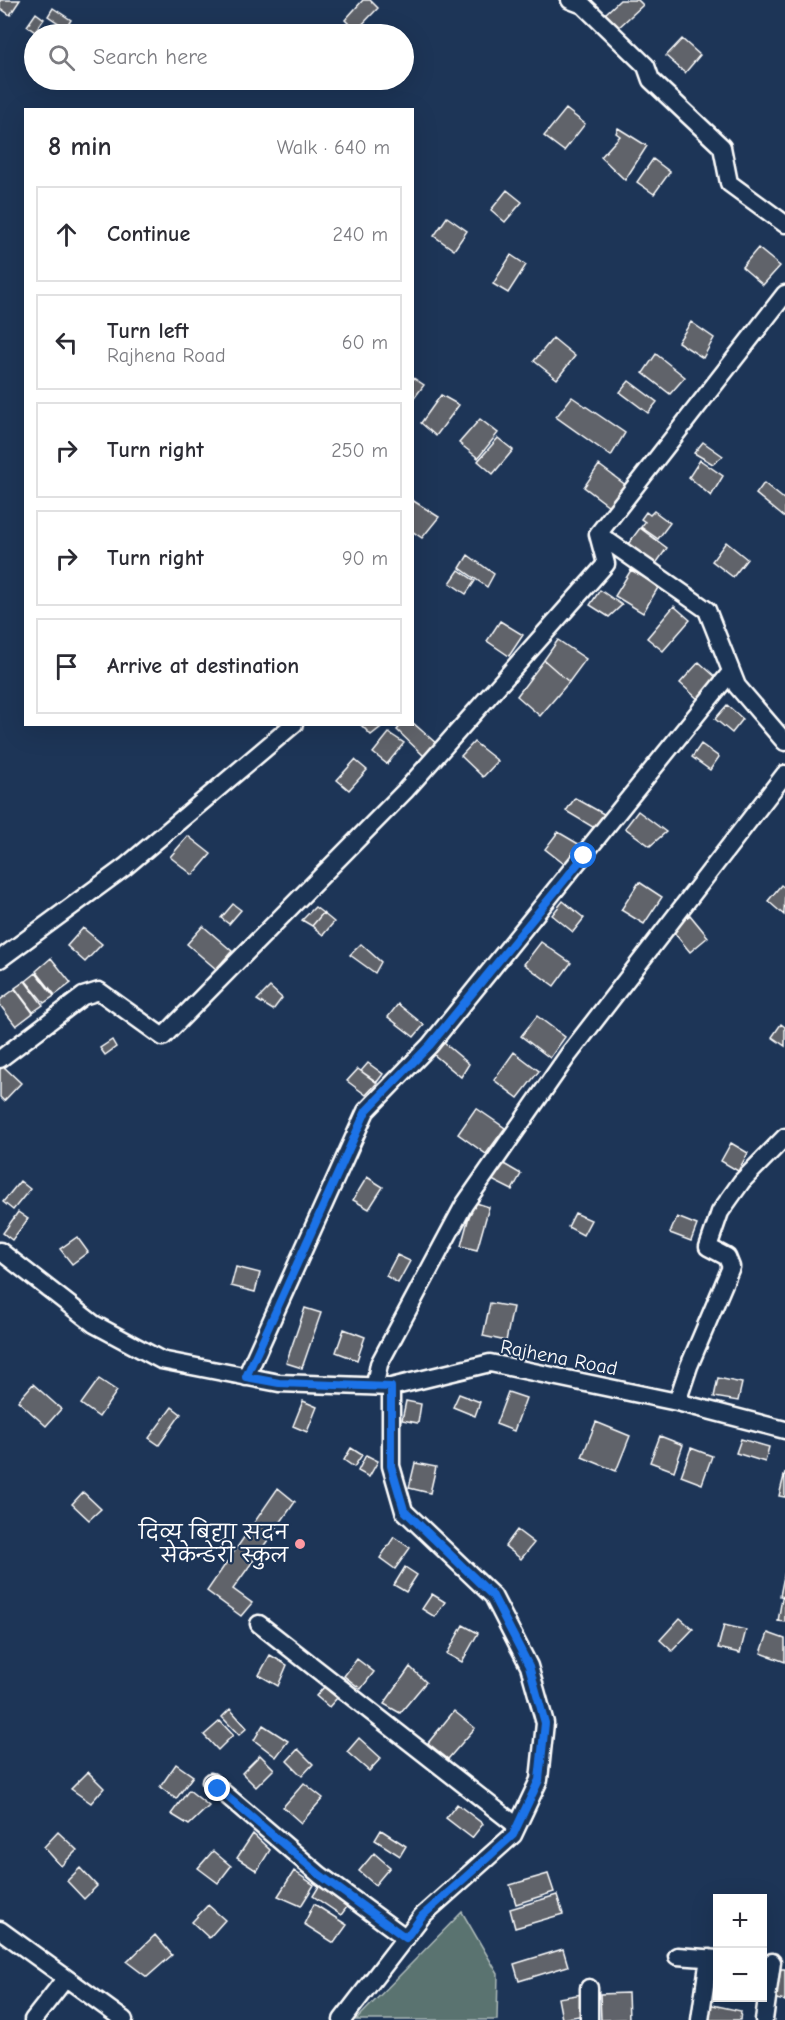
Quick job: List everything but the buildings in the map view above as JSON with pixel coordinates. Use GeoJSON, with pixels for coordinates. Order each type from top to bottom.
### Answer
{"type":"FeatureCollection","features":[{"type":"Feature","properties":{"kind":"street"},"geometry":{"type":"LineString","coordinates":[[570,0],[583,5],[646,66],[651,80],[722,147],[729,183],[785,224]]}},
{"type":"Feature","properties":{"kind":"street"},"geometry":{"type":"LineString","coordinates":[[598,534],[785,294]]}},
{"type":"Feature","properties":{"kind":"street"},"geometry":{"type":"LineString","coordinates":[[598,534],[707,610],[737,686],[785,742]]}},
{"type":"Feature","properties":{"kind":"street"},"geometry":{"type":"LineString","coordinates":[[0,1059],[83,996],[99,991],[164,1037],[405,791],[606,564],[598,534]]}},
{"type":"Feature","properties":{"kind":"street"},"geometry":{"type":"LineString","coordinates":[[246,1377],[366,1111],[430,1045],[731,672]]}},
{"type":"Feature","properties":{"kind":"street"},"geometry":{"type":"LineString","coordinates":[[0,959],[125,867],[292,726]]}},
{"type":"Feature","properties":{"kind":"street"},"geometry":{"type":"LineString","coordinates":[[342,2020],[422,1916],[513,1835],[539,1780],[545,1723],[529,1666],[493,1596],[404,1510],[391,1466],[379,1364],[464,1205],[570,1054],[785,774]]}},
{"type":"Feature","properties":{"kind":"street"},"geometry":{"type":"LineString","coordinates":[[677,1402],[689,1365],[731,1267],[727,1257],[708,1247],[720,1212],[742,1181],[785,1137]]}},
{"type":"Feature","properties":{"kind":"street","name":"Rajhena Road"},"geometry":{"type":"LineString","coordinates":[[0,1251],[94,1324],[161,1360],[279,1383],[383,1386],[490,1363],[677,1402],[785,1430]]}},
{"type":"Feature","properties":{"kind":"street"},"geometry":{"type":"LineString","coordinates":[[259,1624],[517,1826]]}},
{"type":"Feature","properties":{"kind":"street"},"geometry":{"type":"LineString","coordinates":[[211,1782],[320,1875],[406,1938]]}},
{"type":"Feature","properties":{"kind":"street"},"geometry":{"type":"LineString","coordinates":[[0,1930],[124,2020]]}},
{"type":"Feature","properties":{"kind":"street"},"geometry":{"type":"LineString","coordinates":[[677,1956],[713,1958],[699,2020]]}},
{"type":"Feature","properties":{"kind":"street"},"geometry":{"type":"LineString","coordinates":[[764,2020],[773,1961]]}},
{"type":"Feature","properties":{"kind":"street"},"geometry":{"type":"LineString","coordinates":[[33,2020],[65,1979]]}},
{"type":"Feature","properties":{"kind":"street"},"geometry":{"type":"LineString","coordinates":[[589,1988],[589,2020]]}},
{"type":"Feature","properties":{"kind":"green space"},"geometry":{"type":"Polygon","coordinates":[[[462,1912],[498,1974],[497,2020],[356,2020],[462,1912]]]}},
{"type":"Feature","properties":{"kind":"place","name":"दिव्य बिद्या सदन सेकेन्डेरी स्कुल"},"geometry":{"type":"Point","coordinates":[300,1544]}},
{"type":"Feature","properties":{"kind":"route"},"geometry":{"type":"LineString","coordinates":[[218,1789],[320,1875],[406,1938],[422,1916],[513,1835],[539,1780],[545,1723],[529,1666],[493,1596],[404,1510],[391,1466],[391,1387],[279,1383],[246,1377],[366,1111],[430,1045],[584,856]]}}]}
